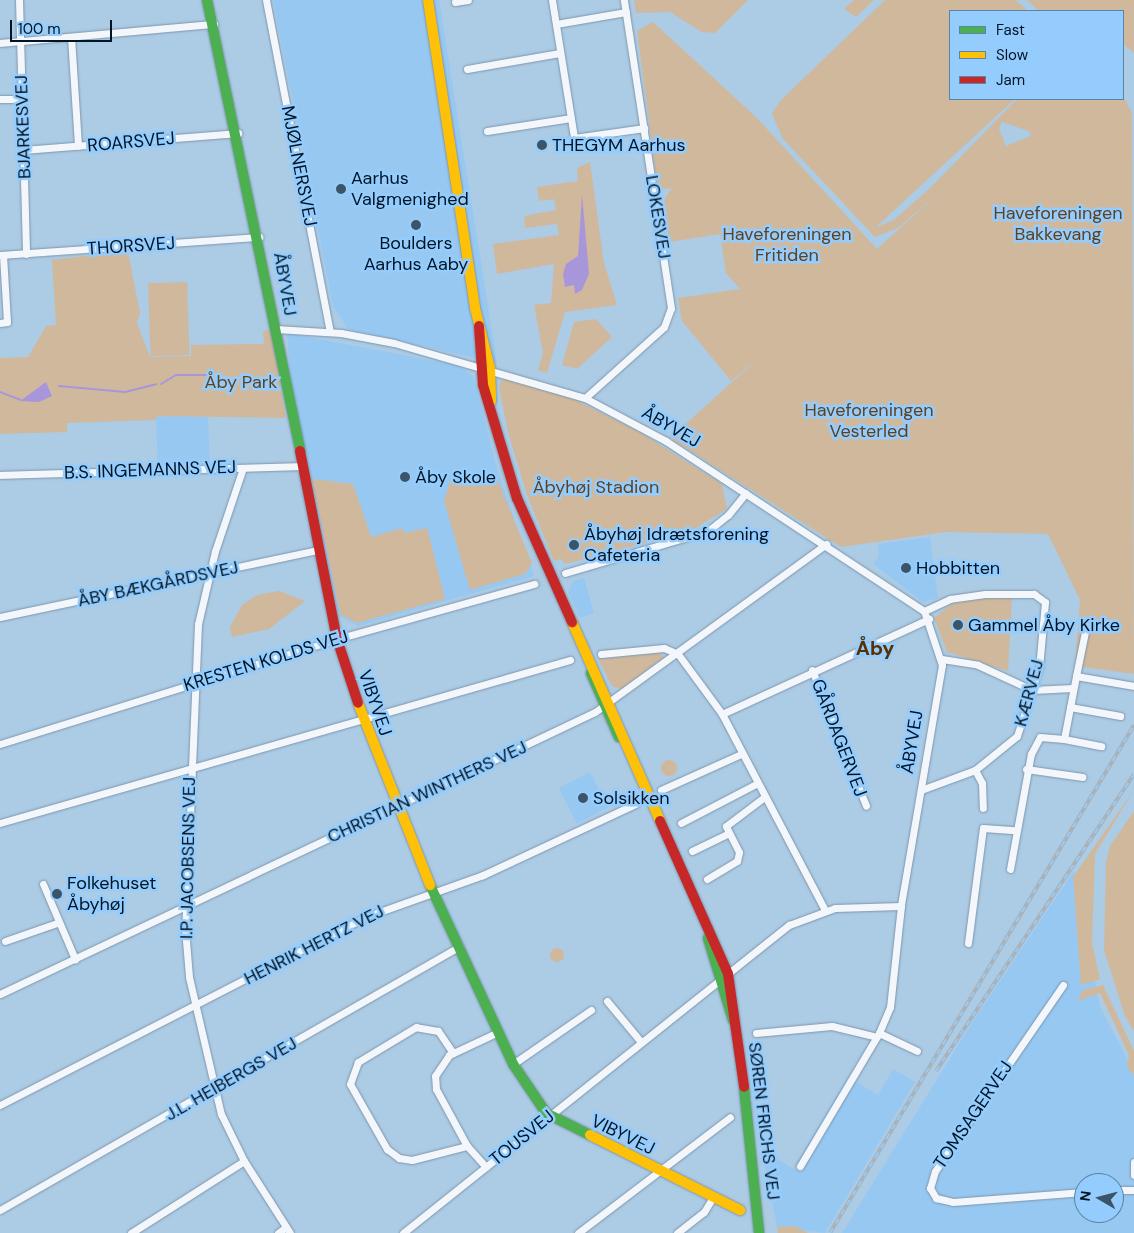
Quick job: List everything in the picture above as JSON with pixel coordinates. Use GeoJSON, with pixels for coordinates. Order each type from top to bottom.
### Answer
{"type":"FeatureCollection","features":[{"type":"Feature","properties":{"kind":"street","name":"BJARKESVEJ"},"geometry":{"type":"LineString","coordinates":[[19,0],[26,254]]}},
{"type":"Feature","properties":{"kind":"street","name":"ÅBYVEJ"},"geometry":{"type":"LineString","coordinates":[[207,0],[214,24],[260,237],[276,330],[330,332],[485,367],[585,398],[666,441],[826,544],[924,611],[942,659],[901,906],[893,993],[878,1035],[800,1166]]}},
{"type":"Feature","properties":{"kind":"street","name":"MJØLNERSVEJ"},"geometry":{"type":"LineString","coordinates":[[266,0],[330,332]]}},
{"type":"Feature","properties":{"kind":"street","name":"SØREN FRICHS VEJ"},"geometry":{"type":"LineString","coordinates":[[428,0],[490,404],[518,501],[705,923],[724,977],[736,1028],[760,1218],[759,1233]]}},
{"type":"Feature","properties":{"kind":"street"},"geometry":{"type":"LineString","coordinates":[[455,2],[468,0]]}},
{"type":"Feature","properties":{"kind":"street"},"geometry":{"type":"LineString","coordinates":[[552,0],[574,138],[644,128]]}},
{"type":"Feature","properties":{"kind":"street","name":"LOKESVEJ"},"geometry":{"type":"LineString","coordinates":[[585,398],[664,327],[671,314],[624,0]]}},
{"type":"Feature","properties":{"kind":"street"},"geometry":{"type":"LineString","coordinates":[[556,24],[626,12]]}},
{"type":"Feature","properties":{"kind":"street"},"geometry":{"type":"LineString","coordinates":[[0,43],[214,24]]}},
{"type":"Feature","properties":{"kind":"street"},"geometry":{"type":"LineString","coordinates":[[72,37],[78,146]]}},
{"type":"Feature","properties":{"kind":"street"},"geometry":{"type":"LineString","coordinates":[[467,69],[560,53]]}},
{"type":"Feature","properties":{"kind":"street"},"geometry":{"type":"LineString","coordinates":[[0,99],[22,99]]}},
{"type":"Feature","properties":{"kind":"street"},"geometry":{"type":"LineString","coordinates":[[487,132],[571,118]]}},
{"type":"Feature","properties":{"kind":"street","name":"ROARSVEJ"},"geometry":{"type":"LineString","coordinates":[[23,150],[238,133]]}},
{"type":"Feature","properties":{"kind":"street","name":"THORSVEJ"},"geometry":{"type":"LineString","coordinates":[[0,323],[6,322],[1,255],[260,237]]}},
{"type":"Feature","properties":{"kind":"street","name":"VIBYVEJ"},"geometry":{"type":"LineString","coordinates":[[276,330],[317,550],[337,639],[363,720],[396,807],[513,1064],[549,1117],[740,1210]]}},
{"type":"Feature","properties":{"kind":"street","name":"B.S. INGEMANNS VEJ"},"geometry":{"type":"LineString","coordinates":[[0,475],[300,466]]}},
{"type":"Feature","properties":{"kind":"street","name":"I.P. JACOBSENS VEJ"},"geometry":{"type":"LineString","coordinates":[[243,468],[209,573],[192,684],[185,906],[186,952],[214,1089],[231,1138],[244,1162],[288,1230]]}},
{"type":"Feature","properties":{"kind":"street"},"geometry":{"type":"LineString","coordinates":[[565,573],[708,531],[728,515],[746,493]]}},
{"type":"Feature","properties":{"kind":"street","name":"CHRISTIAN WINTHERS VEJ"},"geometry":{"type":"LineString","coordinates":[[0,994],[607,705],[826,544]]}},
{"type":"Feature","properties":{"kind":"street","name":"ÅBY BÆKGÅRDSVEJ"},"geometry":{"type":"LineString","coordinates":[[0,617],[317,550]]}},
{"type":"Feature","properties":{"kind":"street","name":"KRESTEN KOLDS VEJ"},"geometry":{"type":"LineString","coordinates":[[0,744],[337,639],[534,584]]}},
{"type":"Feature","properties":{"kind":"street","name":"KÆRVEJ"},"geometry":{"type":"LineString","coordinates":[[921,790],[975,770],[1017,736],[1039,668],[1045,602],[1041,596],[985,594],[950,600],[924,611]]}},
{"type":"Feature","properties":{"kind":"street"},"geometry":{"type":"LineString","coordinates":[[722,714],[812,670],[928,619]]}},
{"type":"Feature","properties":{"kind":"street"},"geometry":{"type":"LineString","coordinates":[[1064,739],[1086,627]]}},
{"type":"Feature","properties":{"kind":"street"},"geometry":{"type":"LineString","coordinates":[[601,654],[664,648],[678,654],[722,714],[756,784],[825,910]]}},
{"type":"Feature","properties":{"kind":"street"},"geometry":{"type":"LineString","coordinates":[[942,659],[987,668],[1032,690],[1073,688]]}},
{"type":"Feature","properties":{"kind":"street"},"geometry":{"type":"LineString","coordinates":[[0,823],[570,660]]}},
{"type":"Feature","properties":{"kind":"street","name":"GÅRDAGERVEJ"},"geometry":{"type":"LineString","coordinates":[[812,670],[866,806]]}},
{"type":"Feature","properties":{"kind":"street"},"geometry":{"type":"LineString","coordinates":[[1076,676],[1134,686]]}},
{"type":"Feature","properties":{"kind":"street"},"geometry":{"type":"LineString","coordinates":[[1070,707],[1120,716]]}},
{"type":"Feature","properties":{"kind":"street"},"geometry":{"type":"LineString","coordinates":[[1010,869],[1026,769],[1040,738],[1064,739],[1100,746]]}},
{"type":"Feature","properties":{"kind":"street"},"geometry":{"type":"LineString","coordinates":[[661,790],[741,754]]}},
{"type":"Feature","properties":{"kind":"street"},"geometry":{"type":"LineString","coordinates":[[1026,769],[1082,777]]}},
{"type":"Feature","properties":{"kind":"street"},"geometry":{"type":"LineString","coordinates":[[975,770],[982,783],[983,808]]}},
{"type":"Feature","properties":{"kind":"street"},"geometry":{"type":"LineString","coordinates":[[681,823],[756,784]]}},
{"type":"Feature","properties":{"kind":"street"},"geometry":{"type":"LineString","coordinates":[[707,878],[737,861],[739,852],[726,826],[764,798]]}},
{"type":"Feature","properties":{"kind":"street","name":"HENRIK HERTZ VEJ"},"geometry":{"type":"LineString","coordinates":[[0,1105],[368,916],[433,891],[483,875],[636,804]]}},
{"type":"Feature","properties":{"kind":"street"},"geometry":{"type":"LineString","coordinates":[[968,944],[983,828],[1015,830]]}},
{"type":"Feature","properties":{"kind":"street"},"geometry":{"type":"LineString","coordinates":[[692,851],[729,833]]}},
{"type":"Feature","properties":{"kind":"street"},"geometry":{"type":"LineString","coordinates":[[43,884],[57,923],[74,959]]}},
{"type":"Feature","properties":{"kind":"street","name":"TOUSVEJ"},"geometry":{"type":"LineString","coordinates":[[403,1233],[789,925],[825,910],[901,906]]}},
{"type":"Feature","properties":{"kind":"street"},"geometry":{"type":"LineString","coordinates":[[5,942],[57,923]]}},
{"type":"Feature","properties":{"kind":"street","name":"J.L. HEIBERGS VEJ"},"geometry":{"type":"LineString","coordinates":[[0,1210],[214,1089],[460,946]]}},
{"type":"Feature","properties":{"kind":"street","name":"TOMSAGERVEJ"},"geometry":{"type":"LineString","coordinates":[[1063,985],[935,1170],[930,1188],[936,1198],[953,1202],[1074,1193]]}},
{"type":"Feature","properties":{"kind":"street"},"geometry":{"type":"LineString","coordinates":[[607,1001],[641,1042]]}},
{"type":"Feature","properties":{"kind":"street"},"geometry":{"type":"LineString","coordinates":[[513,1064],[591,1010]]}},
{"type":"Feature","properties":{"kind":"street"},"geometry":{"type":"LineString","coordinates":[[756,1033],[832,1026],[878,1035],[917,1050]]}},
{"type":"Feature","properties":{"kind":"street"},"geometry":{"type":"LineString","coordinates":[[453,1053],[438,1030],[416,1027],[358,1062],[350,1084],[387,1149],[399,1158],[412,1160],[467,1146]]}},
{"type":"Feature","properties":{"kind":"street"},"geometry":{"type":"LineString","coordinates":[[486,1167],[467,1146],[435,1082],[440,1063],[453,1053],[498,1032]]}},
{"type":"Feature","properties":{"kind":"street"},"geometry":{"type":"LineString","coordinates":[[578,1233],[730,1117]]}},
{"type":"Feature","properties":{"kind":"street"},"geometry":{"type":"LineString","coordinates":[[131,1233],[244,1162]]}},
{"type":"Feature","properties":{"kind":"street"},"geometry":{"type":"LineString","coordinates":[[1134,1162],[1134,1175]]}},
{"type":"Feature","properties":{"kind":"street"},"geometry":{"type":"LineString","coordinates":[[677,1233],[704,1212],[713,1197]]}},
{"type":"Feature","properties":{"kind":"street","name":"SØREN FRICHS VEJ"},"geometry":{"type":"LineString","coordinates":[[760,1218],[766,1233]]}},
{"type":"Feature","properties":{"kind":"street"},"geometry":{"type":"LineString","coordinates":[[278,1233],[288,1230]]}},
{"type":"Feature","properties":{"kind":"shaded area"},"geometry":{"type":"Polygon","coordinates":[[[273,0],[439,0],[497,363],[348,329],[333,306],[273,0]]]}},
{"type":"Feature","properties":{"kind":"shaded area"},"geometry":{"type":"Polygon","coordinates":[[[582,194],[589,274],[582,290],[575,294],[574,285],[565,287],[563,274],[566,264],[578,256],[582,194]]]}},
{"type":"Feature","properties":{"kind":"shaded area","name":"Åby Skole"},"geometry":{"type":"Polygon","coordinates":[[[287,333],[461,366],[474,378],[498,472],[534,576],[358,626],[338,615],[291,385],[287,333]]]}},
{"type":"Feature","properties":{"kind":"shaded area"},"geometry":{"type":"Polygon","coordinates":[[[46,382],[52,396],[39,402],[20,401],[46,382]]]}},
{"type":"Feature","properties":{"kind":"shaded area"},"geometry":{"type":"Polygon","coordinates":[[[208,415],[210,464],[158,466],[156,417],[208,415]]]}},
{"type":"Feature","properties":{"kind":"shaded area","name":"Hobbitten"},"geometry":{"type":"Polygon","coordinates":[[[930,537],[938,598],[923,602],[873,564],[879,556],[878,544],[930,537]]]}},
{"type":"Feature","properties":{"kind":"shaded area"},"geometry":{"type":"Polygon","coordinates":[[[584,578],[594,613],[580,618],[568,592],[573,581],[584,578]]]}},
{"type":"Feature","properties":{"kind":"shaded area","name":"Solsikken"},"geometry":{"type":"Polygon","coordinates":[[[590,772],[608,808],[577,824],[559,788],[590,772]]]}},
{"type":"Feature","properties":{"kind":"shaded area"},"geometry":{"type":"Polygon","coordinates":[[[1074,871],[1100,1007],[1134,1072],[1134,1233],[842,1233],[975,1018],[1074,871]]]}},
{"type":"Feature","properties":{"kind":"shaded area"},"geometry":{"type":"Polygon","coordinates":[[[893,1069],[915,1082],[825,1233],[777,1227],[762,1148],[793,1169],[848,1077],[878,1095],[893,1069]]]}},
{"type":"Feature","properties":{"kind":"green space"},"geometry":{"type":"Polygon","coordinates":[[[634,0],[748,0],[715,33],[702,32],[670,12],[636,13],[634,0]]]}},
{"type":"Feature","properties":{"kind":"green space"},"geometry":{"type":"Polygon","coordinates":[[[854,0],[874,0],[856,17],[844,9],[854,0]]]}},
{"type":"Feature","properties":{"kind":"green space"},"geometry":{"type":"Polygon","coordinates":[[[885,0],[1016,0],[1027,10],[949,10],[949,100],[1014,100],[876,227],[894,220],[930,188],[1016,100],[1124,100],[1124,98],[1132,113],[1134,674],[1075,666],[1080,600],[1048,534],[946,532],[841,547],[670,438],[762,355],[731,381],[682,321],[678,298],[740,289],[726,273],[720,234],[669,242],[663,201],[672,188],[658,190],[637,31],[653,22],[757,118],[877,249],[944,188],[898,228],[875,237],[783,139],[772,114],[780,101],[885,0]],[[1002,122],[999,129],[1006,146],[1031,136],[1029,131],[1002,122]]]}},
{"type":"Feature","properties":{"kind":"green space"},"geometry":{"type":"Polygon","coordinates":[[[1027,0],[1134,0],[1134,53],[1124,45],[1124,10],[1038,10],[1027,0]]]}},
{"type":"Feature","properties":{"kind":"green space"},"geometry":{"type":"Polygon","coordinates":[[[590,162],[604,263],[617,305],[565,312],[547,373],[538,370],[543,353],[534,305],[551,303],[554,264],[497,274],[493,244],[559,235],[557,224],[525,228],[524,216],[556,210],[554,199],[539,201],[537,187],[578,181],[577,168],[590,162]]]}},
{"type":"Feature","properties":{"kind":"green space","name":"Åby Park"},"geometry":{"type":"Polygon","coordinates":[[[128,252],[140,313],[137,323],[150,357],[191,356],[191,345],[264,344],[263,331],[271,330],[286,418],[157,416],[156,420],[67,423],[67,432],[0,434],[0,358],[28,357],[46,326],[56,325],[52,260],[128,252]]]}},
{"type":"Feature","properties":{"kind":"green space"},"geometry":{"type":"Polygon","coordinates":[[[187,282],[190,355],[151,356],[148,283],[187,282]]]}},
{"type":"Feature","properties":{"kind":"green space"},"geometry":{"type":"Polygon","coordinates":[[[596,319],[612,337],[577,369],[562,365],[574,322],[596,319]]]}},
{"type":"Feature","properties":{"kind":"green space","name":"Åbyhøj Stadion"},"geometry":{"type":"Polygon","coordinates":[[[508,378],[567,396],[638,431],[722,484],[727,509],[689,532],[565,564],[561,559],[554,561],[527,495],[508,432],[499,387],[501,381],[508,378]]]}},
{"type":"Feature","properties":{"kind":"green space"},"geometry":{"type":"Polygon","coordinates":[[[453,473],[495,474],[532,563],[525,574],[470,590],[444,501],[453,473]]]}},
{"type":"Feature","properties":{"kind":"green space"},"geometry":{"type":"Polygon","coordinates":[[[312,479],[353,484],[371,537],[402,528],[404,533],[427,528],[445,599],[357,623],[340,614],[312,479]]]}},
{"type":"Feature","properties":{"kind":"green space"},"geometry":{"type":"Polygon","coordinates":[[[279,591],[305,601],[269,629],[232,637],[230,627],[242,605],[257,595],[279,591]]]}},
{"type":"Feature","properties":{"kind":"green space"},"geometry":{"type":"Polygon","coordinates":[[[986,598],[1012,598],[1008,671],[947,652],[934,618],[953,603],[986,598]]]}},
{"type":"Feature","properties":{"kind":"green space"},"geometry":{"type":"Polygon","coordinates":[[[660,653],[664,657],[621,689],[612,686],[598,659],[660,653]]]}},
{"type":"Feature","properties":{"kind":"green space"},"geometry":{"type":"Polygon","coordinates":[[[669,760],[677,768],[669,776],[661,768],[669,760]]]}},
{"type":"Feature","properties":{"kind":"green space"},"geometry":{"type":"Polygon","coordinates":[[[1134,790],[1095,854],[1092,943],[1100,979],[1081,985],[1073,877],[1134,790]]]}},
{"type":"Feature","properties":{"kind":"green space"},"geometry":{"type":"Polygon","coordinates":[[[1134,811],[1134,1031],[1125,1016],[1104,950],[1106,861],[1110,846],[1134,811]]]}},
{"type":"Feature","properties":{"kind":"green space"},"geometry":{"type":"Polygon","coordinates":[[[554,948],[560,948],[564,955],[560,962],[554,962],[550,958],[550,952],[554,948]]]}},
{"type":"Feature","properties":{"kind":"green space"},"geometry":{"type":"Polygon","coordinates":[[[1103,985],[1134,1051],[1134,1075],[1127,1067],[1129,1055],[1100,993],[1077,1001],[1083,990],[1103,985]]]}},
{"type":"Feature","properties":{"kind":"green space"},"geometry":{"type":"Polygon","coordinates":[[[794,1226],[808,1233],[778,1233],[777,1227],[794,1226]]]}},
{"type":"Feature","properties":{"kind":"waterway"},"geometry":{"type":"LineString","coordinates":[[161,384],[176,375],[212,375]]}},
{"type":"Feature","properties":{"kind":"waterway"},"geometry":{"type":"LineString","coordinates":[[59,386],[125,392],[156,384]]}},
{"type":"Feature","properties":{"kind":"waterway"},"geometry":{"type":"LineString","coordinates":[[0,392],[21,400]]}},
{"type":"Feature","properties":{"kind":"railway"},"geometry":{"type":"LineString","coordinates":[[830,1233],[1134,725]]}},
{"type":"Feature","properties":{"kind":"railway"},"geometry":{"type":"LineString","coordinates":[[936,1071],[1134,774]]}},
{"type":"Feature","properties":{"kind":"traffic: fast"},"geometry":{"type":"LineString","coordinates":[[207,0],[300,451]]}},
{"type":"Feature","properties":{"kind":"traffic: fast"},"geometry":{"type":"LineString","coordinates":[[591,673],[619,737]]}},
{"type":"Feature","properties":{"kind":"traffic: fast"},"geometry":{"type":"LineString","coordinates":[[430,885],[513,1064],[546,1113],[590,1135]]}},
{"type":"Feature","properties":{"kind":"traffic: fast"},"geometry":{"type":"LineString","coordinates":[[708,938],[733,1020]]}},
{"type":"Feature","properties":{"kind":"traffic: fast"},"geometry":{"type":"LineString","coordinates":[[744,1087],[759,1233]]}},
{"type":"Feature","properties":{"kind":"traffic: slow"},"geometry":{"type":"LineString","coordinates":[[428,0],[475,308],[490,368],[491,401]]}},
{"type":"Feature","properties":{"kind":"traffic: slow"},"geometry":{"type":"LineString","coordinates":[[572,622],[660,821]]}},
{"type":"Feature","properties":{"kind":"traffic: slow"},"geometry":{"type":"LineString","coordinates":[[358,703],[430,885]]}},
{"type":"Feature","properties":{"kind":"traffic: slow"},"geometry":{"type":"LineString","coordinates":[[590,1135],[740,1210]]}},
{"type":"Feature","properties":{"kind":"traffic: jam"},"geometry":{"type":"LineString","coordinates":[[479,326],[483,385],[517,498],[572,622]]}},
{"type":"Feature","properties":{"kind":"traffic: jam"},"geometry":{"type":"LineString","coordinates":[[300,451],[337,639],[358,703]]}},
{"type":"Feature","properties":{"kind":"traffic: jam"},"geometry":{"type":"LineString","coordinates":[[660,821],[728,974],[744,1087]]}},
{"type":"Feature","properties":{"kind":"place","name":"THEGYM Aarhus"},"geometry":{"type":"Point","coordinates":[542,145]}},
{"type":"Feature","properties":{"kind":"place","name":"Aarhus Valgmenighed"},"geometry":{"type":"Point","coordinates":[341,189]}},
{"type":"Feature","properties":{"kind":"place","name":"Boulders Aarhus Aaby"},"geometry":{"type":"Point","coordinates":[416,225]}},
{"type":"Feature","properties":{"kind":"place","name":"Åby Skole"},"geometry":{"type":"Point","coordinates":[405,477]}},
{"type":"Feature","properties":{"kind":"place","name":"Åbyhøj Idrætsforening Cafeteria"},"geometry":{"type":"Point","coordinates":[574,545]}},
{"type":"Feature","properties":{"kind":"place","name":"Hobbitten"},"geometry":{"type":"Point","coordinates":[906,568]}},
{"type":"Feature","properties":{"kind":"place","name":"Gammel Åby Kirke"},"geometry":{"type":"Point","coordinates":[958,625]}},
{"type":"Feature","properties":{"kind":"place","name":"Solsikken"},"geometry":{"type":"Point","coordinates":[583,798]}},
{"type":"Feature","properties":{"kind":"place","name":"Folkehuset Åbyhøj"},"geometry":{"type":"Point","coordinates":[57,894]}},
{"type":"Feature","properties":{"kind":"district","name":"Åby"},"geometry":{"type":"Point","coordinates":[875,648]}},
{"type":"Feature","properties":{"kind":"park label","name":"Haveforeningen Bakkevang"},"geometry":{"type":"Point","coordinates":[1058,224]}},
{"type":"Feature","properties":{"kind":"park label","name":"Haveforeningen Fritiden"},"geometry":{"type":"Point","coordinates":[787,245]}},
{"type":"Feature","properties":{"kind":"park label","name":"Haveforeningen Vesterled"},"geometry":{"type":"Point","coordinates":[869,421]}}]}
